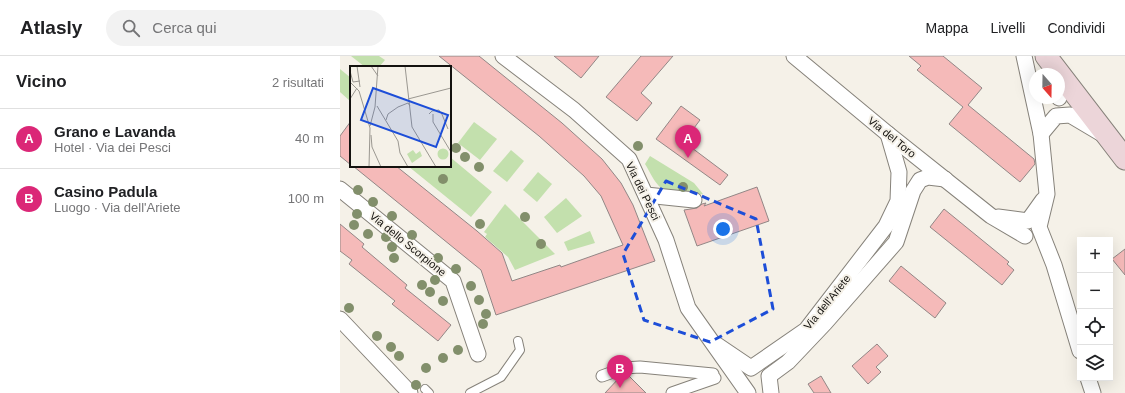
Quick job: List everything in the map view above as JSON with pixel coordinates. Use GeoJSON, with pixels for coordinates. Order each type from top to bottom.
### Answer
{"type":"FeatureCollection","features":[{"type":"Feature","properties":{"kind":"main road"},"geometry":{"type":"LineString","coordinates":[[1046,56],[1051,68]]}},
{"type":"Feature","properties":{"kind":"main road"},"geometry":{"type":"LineString","coordinates":[[1065,93],[1109,138],[1125,159]]}},
{"type":"Feature","properties":{"kind":"street","name":"Via dei Pesci"},"geometry":{"type":"LineString","coordinates":[[503,56],[574,110],[629,159],[666,240],[688,308],[710,340]]}},
{"type":"Feature","properties":{"kind":"street","name":"Via del Toro"},"geometry":{"type":"LineString","coordinates":[[794,56],[888,134],[991,216],[1026,237],[1054,265]]}},
{"type":"Feature","properties":{"kind":"street"},"geometry":{"type":"LineString","coordinates":[[1024,56],[1029,74]]}},
{"type":"Feature","properties":{"kind":"street"},"geometry":{"type":"LineString","coordinates":[[1036,104],[1041,134],[1047,194],[1034,224],[1054,265],[1078,345]]}},
{"type":"Feature","properties":{"kind":"street"},"geometry":{"type":"LineString","coordinates":[[1041,134],[1056,116],[1058,104]]}},
{"type":"Feature","properties":{"kind":"street"},"geometry":{"type":"LineString","coordinates":[[1056,116],[1070,115],[1109,138]]}},
{"type":"Feature","properties":{"kind":"street","name":"Via dell'Ariete"},"geometry":{"type":"LineString","coordinates":[[751,368],[806,330],[886,226],[898,201],[899,172],[888,134]]}},
{"type":"Feature","properties":{"kind":"street","name":"Via dell'Ariete"},"geometry":{"type":"LineString","coordinates":[[769,376],[788,362],[825,324],[896,242],[913,191],[920,180],[928,177],[945,179]]}},
{"type":"Feature","properties":{"kind":"street","name":"Via dello Scorpione"},"geometry":{"type":"LineString","coordinates":[[340,189],[453,281],[478,354]]}},
{"type":"Feature","properties":{"kind":"street"},"geometry":{"type":"LineString","coordinates":[[646,195],[694,200]]}},
{"type":"Feature","properties":{"kind":"street"},"geometry":{"type":"LineString","coordinates":[[991,216],[1034,224]]}},
{"type":"Feature","properties":{"kind":"street"},"geometry":{"type":"LineString","coordinates":[[1026,237],[1022,227],[1034,224]]}},
{"type":"Feature","properties":{"kind":"street"},"geometry":{"type":"LineString","coordinates":[[340,319],[410,393]]}},
{"type":"Feature","properties":{"kind":"street"},"geometry":{"type":"LineString","coordinates":[[710,340],[751,368],[761,368],[769,376],[771,393]]}},
{"type":"Feature","properties":{"kind":"street"},"geometry":{"type":"LineString","coordinates":[[710,340],[746,391]]}},
{"type":"Feature","properties":{"kind":"street"},"geometry":{"type":"LineString","coordinates":[[602,376],[624,368],[640,367],[714,376],[672,393]]}},
{"type":"Feature","properties":{"kind":"street"},"geometry":{"type":"LineString","coordinates":[[746,391],[743,375],[751,368]]}},
{"type":"Feature","properties":{"kind":"street"},"geometry":{"type":"LineString","coordinates":[[762,393],[768,387],[769,376]]}},
{"type":"Feature","properties":{"kind":"street"},"geometry":{"type":"LineString","coordinates":[[1089,381],[1093,393]]}},
{"type":"Feature","properties":{"kind":"lane"},"geometry":{"type":"LineString","coordinates":[[470,393],[501,377],[520,350],[518,341]]}},
{"type":"Feature","properties":{"kind":"highlighted area"},"geometry":{"type":"Polygon","coordinates":[[[666,181],[756,219],[773,309],[710,342],[644,320],[623,254],[666,181]]]}},
{"type":"Feature","properties":{"kind":"green space"},"geometry":{"type":"Polygon","coordinates":[[[351,56],[379,56],[385,60],[380,66],[364,66],[351,56]]]}},
{"type":"Feature","properties":{"kind":"green space"},"geometry":{"type":"Polygon","coordinates":[[[340,69],[350,77],[350,101],[340,92],[340,69]]]}},
{"type":"Feature","properties":{"kind":"green space"},"geometry":{"type":"Polygon","coordinates":[[[474,122],[497,139],[480,160],[458,143],[474,122]]]}},
{"type":"Feature","properties":{"kind":"green space"},"geometry":{"type":"Polygon","coordinates":[[[511,150],[524,161],[507,182],[493,171],[511,150]]]}},
{"type":"Feature","properties":{"kind":"green space"},"geometry":{"type":"Polygon","coordinates":[[[650,156],[694,183],[703,194],[681,195],[665,191],[656,183],[645,164],[650,156]]]}},
{"type":"Feature","properties":{"kind":"green space"},"geometry":{"type":"Polygon","coordinates":[[[451,158],[492,192],[471,217],[409,167],[451,167],[451,158]]]}},
{"type":"Feature","properties":{"kind":"green space"},"geometry":{"type":"Polygon","coordinates":[[[538,172],[552,184],[537,202],[523,190],[538,172]]]}},
{"type":"Feature","properties":{"kind":"green space"},"geometry":{"type":"Polygon","coordinates":[[[566,198],[582,216],[557,233],[544,217],[566,198]]]}},
{"type":"Feature","properties":{"kind":"green space"},"geometry":{"type":"Polygon","coordinates":[[[505,204],[555,254],[515,270],[508,257],[485,237],[487,234],[484,232],[505,204]]]}},
{"type":"Feature","properties":{"kind":"green space"},"geometry":{"type":"Polygon","coordinates":[[[590,231],[595,243],[568,251],[564,242],[590,231]]]}},
{"type":"Feature","properties":{"kind":"building"},"geometry":{"type":"Polygon","coordinates":[[[439,56],[479,56],[562,123],[602,159],[621,183],[633,205],[655,261],[496,315],[481,270],[354,167],[397,167],[502,253],[512,281],[560,265],[561,267],[623,245],[601,196],[584,176],[539,136],[439,56]]]}},
{"type":"Feature","properties":{"kind":"building"},"geometry":{"type":"Polygon","coordinates":[[[554,56],[599,56],[581,78],[554,56]]]}},
{"type":"Feature","properties":{"kind":"building"},"geometry":{"type":"Polygon","coordinates":[[[641,56],[673,56],[641,93],[652,103],[637,121],[606,97],[641,56]]]}},
{"type":"Feature","properties":{"kind":"building"},"geometry":{"type":"Polygon","coordinates":[[[909,56],[943,56],[982,88],[968,105],[1034,159],[1035,164],[1020,182],[949,124],[963,107],[917,70],[921,66],[909,56]]]}},
{"type":"Feature","properties":{"kind":"building"},"geometry":{"type":"Polygon","coordinates":[[[681,106],[700,120],[688,136],[696,143],[692,148],[728,175],[720,185],[656,139],[681,106]]]}},
{"type":"Feature","properties":{"kind":"building"},"geometry":{"type":"Polygon","coordinates":[[[350,122],[350,164],[340,156],[340,136],[350,122]]]}},
{"type":"Feature","properties":{"kind":"building"},"geometry":{"type":"Polygon","coordinates":[[[757,187],[769,221],[697,246],[684,210],[697,208],[706,203],[704,206],[757,187]]]}},
{"type":"Feature","properties":{"kind":"building"},"geometry":{"type":"Polygon","coordinates":[[[944,209],[1009,262],[1007,264],[1014,270],[1002,285],[930,227],[944,209]]]}},
{"type":"Feature","properties":{"kind":"building"},"geometry":{"type":"Polygon","coordinates":[[[340,224],[364,244],[362,247],[407,285],[405,288],[451,325],[438,341],[392,304],[395,301],[349,264],[352,260],[340,251],[340,224]]]}},
{"type":"Feature","properties":{"kind":"building"},"geometry":{"type":"Polygon","coordinates":[[[1125,249],[1125,275],[1113,260],[1113,258],[1125,249]]]}},
{"type":"Feature","properties":{"kind":"building"},"geometry":{"type":"Polygon","coordinates":[[[901,266],[946,303],[935,318],[889,281],[901,266]]]}},
{"type":"Feature","properties":{"kind":"building"},"geometry":{"type":"Polygon","coordinates":[[[877,344],[888,356],[876,367],[881,372],[868,384],[852,366],[877,344]]]}},
{"type":"Feature","properties":{"kind":"building"},"geometry":{"type":"Polygon","coordinates":[[[628,375],[646,393],[605,393],[620,377],[628,375]]]}},
{"type":"Feature","properties":{"kind":"building"},"geometry":{"type":"Polygon","coordinates":[[[821,376],[831,393],[814,393],[808,384],[821,376]]]}},
{"type":"Feature","properties":{"kind":"place","name":"Grano e Lavanda"},"geometry":{"type":"Point","coordinates":[688,158]}},
{"type":"Feature","properties":{"kind":"place","name":"Casino Padula"},"geometry":{"type":"Point","coordinates":[620,388]}}]}
